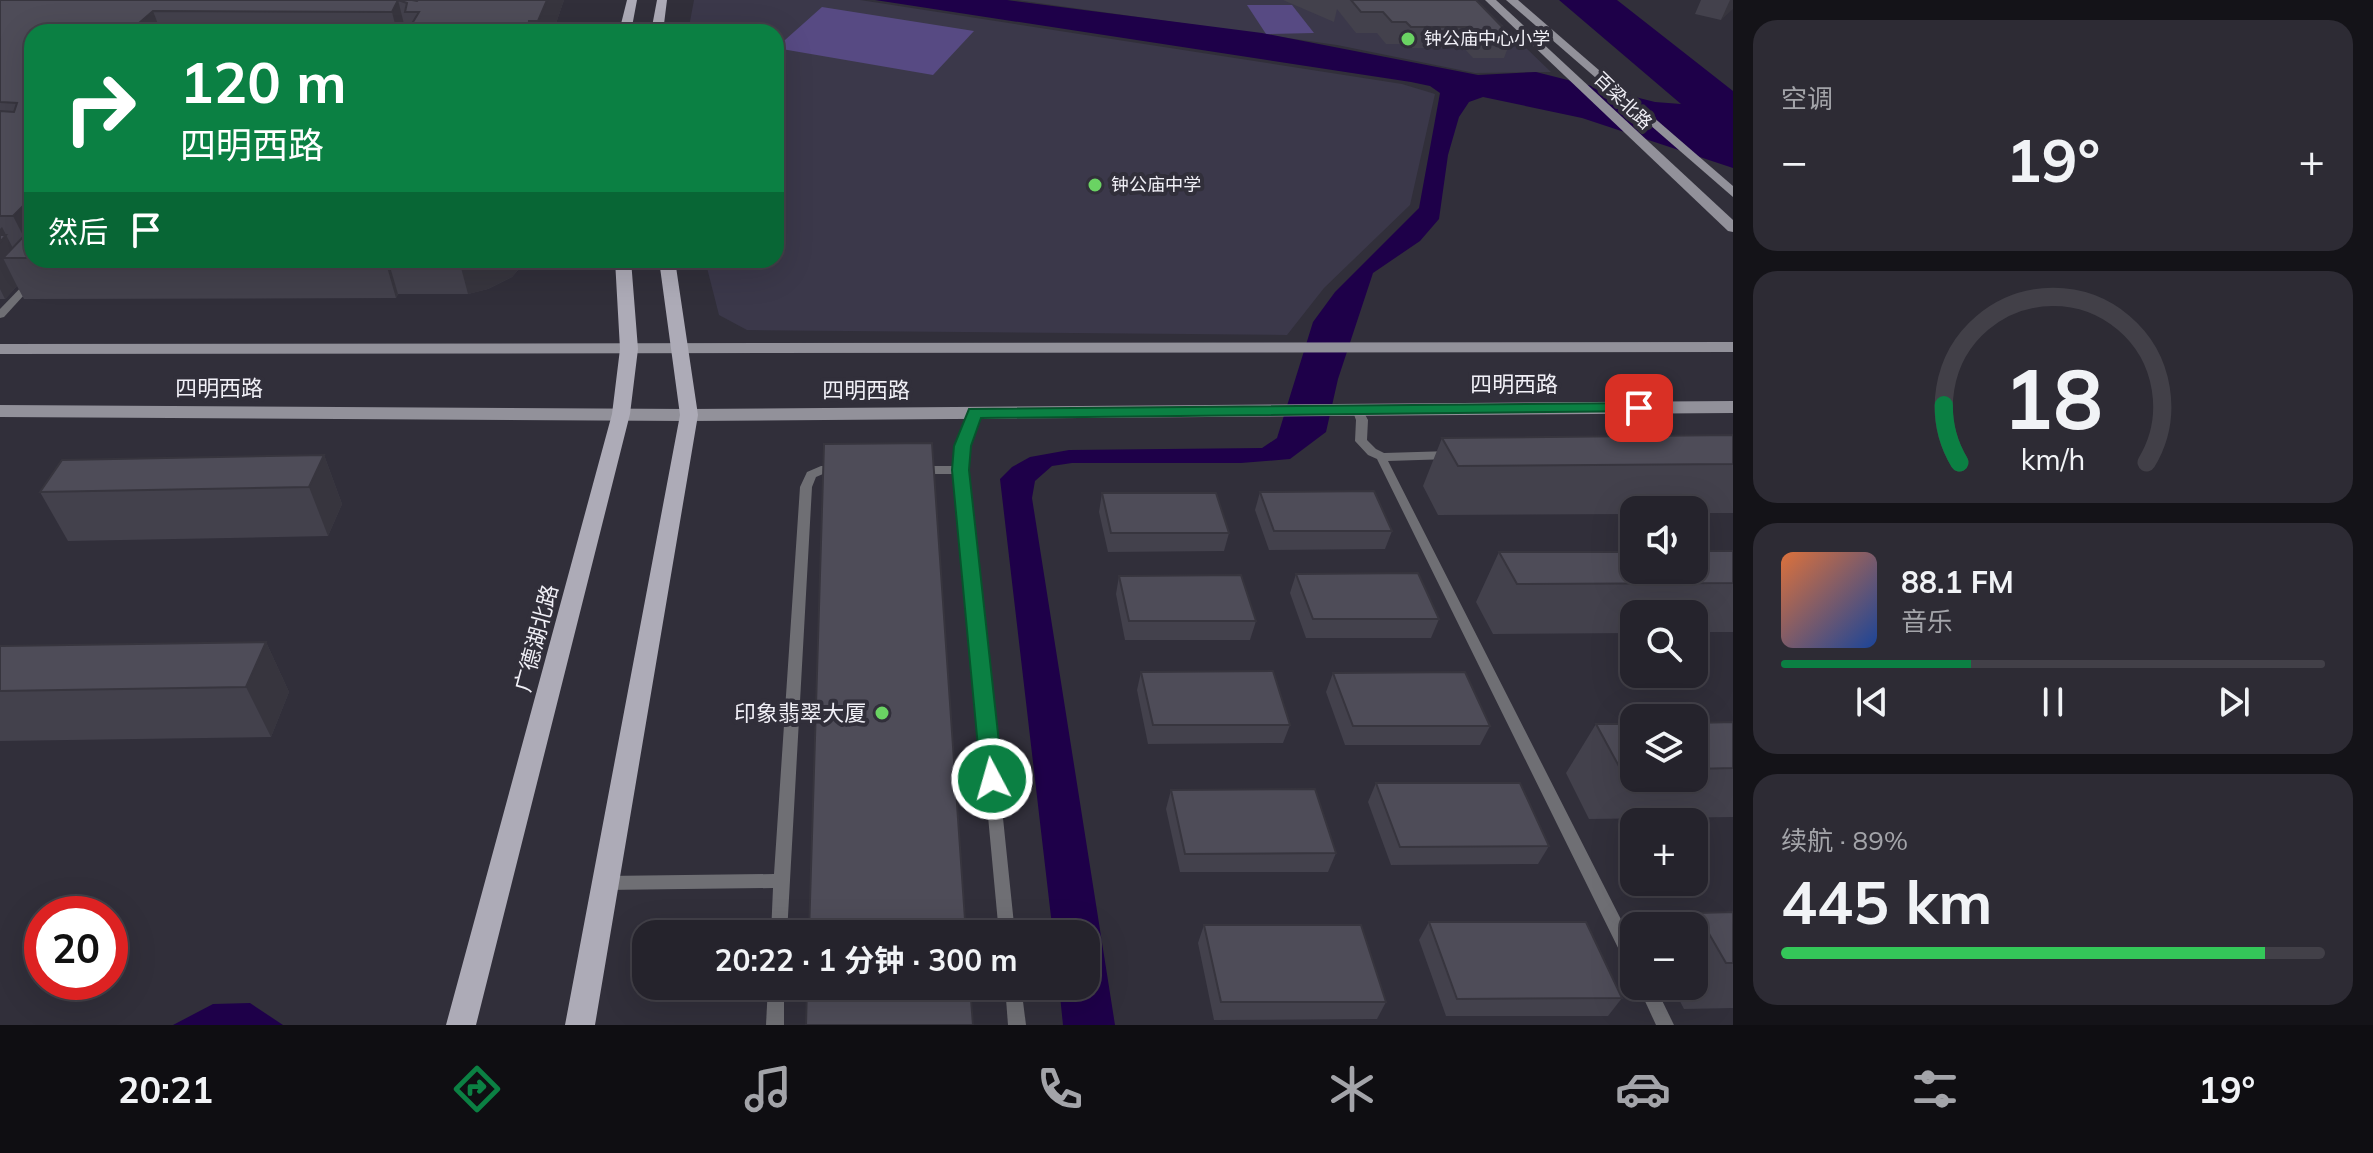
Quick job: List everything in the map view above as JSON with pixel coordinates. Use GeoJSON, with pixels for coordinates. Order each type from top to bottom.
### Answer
{"type":"FeatureCollection","features":[{"type":"Feature","properties":{"kind":"main road"},"geometry":{"type":"LineString","coordinates":[[627,24],[632,0]]}},
{"type":"Feature","properties":{"kind":"main road"},"geometry":{"type":"LineString","coordinates":[[658,24],[662,0]]}},
{"type":"Feature","properties":{"kind":"main road","name":"百梁北路"},"geometry":{"type":"LineString","coordinates":[[1490,0],[1733,228]]}},
{"type":"Feature","properties":{"kind":"main road","name":"百梁北路"},"geometry":{"type":"LineString","coordinates":[[1511,0],[1733,193]]}},
{"type":"Feature","properties":{"kind":"main road","name":"广德湖北路"},"geometry":{"type":"LineString","coordinates":[[461,1025],[621,414],[629,349],[624,268]]}},
{"type":"Feature","properties":{"kind":"main road"},"geometry":{"type":"LineString","coordinates":[[580,1025],[689,415],[668,268]]}},
{"type":"Feature","properties":{"kind":"main road","name":"四明西路"},"geometry":{"type":"LineString","coordinates":[[0,349],[1733,347]]}},
{"type":"Feature","properties":{"kind":"main road","name":"四明西路"},"geometry":{"type":"LineString","coordinates":[[0,411],[689,415],[1733,407]]}},
{"type":"Feature","properties":{"kind":"lane"},"geometry":{"type":"LineString","coordinates":[[0,315],[40,271]]}},
{"type":"Feature","properties":{"kind":"lane"},"geometry":{"type":"LineString","coordinates":[[1348,409],[1362,420],[1361,441],[1372,452],[1385,458],[1465,455]]}},
{"type":"Feature","properties":{"kind":"lane"},"geometry":{"type":"LineString","coordinates":[[975,413],[963,446],[961,470],[1006,920]]}},
{"type":"Feature","properties":{"kind":"lane"},"geometry":{"type":"LineString","coordinates":[[1385,458],[1382,460],[1620,934]]}},
{"type":"Feature","properties":{"kind":"lane"},"geometry":{"type":"LineString","coordinates":[[780,920],[806,487],[811,475],[821,470],[852,470]]}},
{"type":"Feature","properties":{"kind":"lane"},"geometry":{"type":"LineString","coordinates":[[899,470],[961,470]]}},
{"type":"Feature","properties":{"kind":"lane"},"geometry":{"type":"LineString","coordinates":[[605,883],[781,881]]}},
{"type":"Feature","properties":{"kind":"lane"},"geometry":{"type":"LineString","coordinates":[[775,1025],[776,1000]]}},
{"type":"Feature","properties":{"kind":"lane"},"geometry":{"type":"LineString","coordinates":[[1014,1000],[1017,1025]]}},
{"type":"Feature","properties":{"kind":"lane"},"geometry":{"type":"LineString","coordinates":[[1653,1000],[1665,1025]]}},
{"type":"Feature","properties":{"kind":"shaded area","name":"钟公庙中学"},"geometry":{"type":"Polygon","coordinates":[[[694,0],[860,0],[1402,84],[1435,94],[1410,205],[1324,288],[1287,335],[747,330],[719,315],[707,268],[784,268],[784,24],[690,24],[694,0]]]}},
{"type":"Feature","properties":{"kind":"shaded area"},"geometry":{"type":"Polygon","coordinates":[[[875,0],[1007,0],[1262,33],[1478,75],[1536,72],[1655,102],[1681,104],[1559,0],[1617,0],[1733,91],[1733,168],[1582,118],[1483,97],[1469,102],[1459,117],[1448,155],[1439,219],[1420,241],[1373,273],[1338,379],[1326,432],[1290,459],[1241,463],[1072,463],[1052,466],[1035,481],[1032,498],[1098,920],[1051,920],[1000,479],[1012,467],[1030,457],[1069,450],[1262,448],[1277,438],[1313,322],[1335,292],[1419,208],[1440,93],[1430,86],[875,0]]]}},
{"type":"Feature","properties":{"kind":"shaded area","name":"钟公庙中心小学"},"geometry":{"type":"Polygon","coordinates":[[[1017,0],[1476,0],[1551,72],[1475,73],[1337,45],[1017,0]]]}},
{"type":"Feature","properties":{"kind":"shaded area"},"geometry":{"type":"Polygon","coordinates":[[[1247,5],[1292,5],[1314,33],[1266,34],[1247,5]]]}},
{"type":"Feature","properties":{"kind":"shaded area"},"geometry":{"type":"Polygon","coordinates":[[[822,7],[974,31],[933,75],[784,49],[784,41],[822,7]]]}},
{"type":"Feature","properties":{"kind":"shaded area"},"geometry":{"type":"Polygon","coordinates":[[[1100,930],[1115,1025],[1063,1025],[1060,1000],[1100,1000],[1100,930]]]}},
{"type":"Feature","properties":{"kind":"shaded area"},"geometry":{"type":"Polygon","coordinates":[[[250,1003],[283,1025],[173,1025],[213,1004],[250,1003]]]}},
{"type":"Feature","properties":{"kind":"building"},"geometry":{"type":"Polygon","coordinates":[[[0,0],[398,0],[392,12],[153,11],[138,24],[24,24],[24,205],[13,216],[0,216],[0,111],[14,112],[17,103],[0,102],[0,0]]]}},
{"type":"Feature","properties":{"kind":"building"},"geometry":{"type":"Polygon","coordinates":[[[398,0],[547,0],[538,21],[529,21],[529,24],[412,24],[419,12],[405,12],[407,3],[398,0]]]}},
{"type":"Feature","properties":{"kind":"building"},"geometry":{"type":"Polygon","coordinates":[[[1351,0],[1476,0],[1512,37],[1480,37],[1471,27],[1411,27],[1406,22],[1392,22],[1383,12],[1361,12],[1351,0]]]}},
{"type":"Feature","properties":{"kind":"building"},"geometry":{"type":"Polygon","coordinates":[[[24,236],[24,258],[3,258],[24,236]]]}},
{"type":"Feature","properties":{"kind":"building"},"geometry":{"type":"Polygon","coordinates":[[[1733,435],[1733,464],[1458,466],[1442,438],[1733,435]]]}},
{"type":"Feature","properties":{"kind":"building","name":"印象翡翠大厦"},"geometry":{"type":"Polygon","coordinates":[[[932,443],[965,920],[809,920],[824,444],[932,443]]]}},
{"type":"Feature","properties":{"kind":"building"},"geometry":{"type":"Polygon","coordinates":[[[324,455],[309,487],[40,492],[62,460],[324,455]]]}},
{"type":"Feature","properties":{"kind":"building"},"geometry":{"type":"Polygon","coordinates":[[[1374,491],[1392,531],[1274,531],[1260,492],[1374,491]]]}},
{"type":"Feature","properties":{"kind":"building"},"geometry":{"type":"Polygon","coordinates":[[[1102,493],[1216,493],[1229,533],[1111,533],[1102,493]]]}},
{"type":"Feature","properties":{"kind":"building"},"geometry":{"type":"Polygon","coordinates":[[[1708,551],[1733,551],[1733,583],[1708,583],[1708,551]]]}},
{"type":"Feature","properties":{"kind":"building"},"geometry":{"type":"Polygon","coordinates":[[[1499,552],[1620,552],[1620,584],[1517,584],[1499,552]]]}},
{"type":"Feature","properties":{"kind":"building"},"geometry":{"type":"Polygon","coordinates":[[[1418,573],[1439,619],[1313,619],[1296,574],[1418,573]]]}},
{"type":"Feature","properties":{"kind":"building"},"geometry":{"type":"Polygon","coordinates":[[[1241,575],[1256,621],[1129,621],[1119,576],[1241,575]]]}},
{"type":"Feature","properties":{"kind":"building"},"geometry":{"type":"Polygon","coordinates":[[[266,642],[246,687],[0,691],[0,646],[266,642]]]}},
{"type":"Feature","properties":{"kind":"building"},"geometry":{"type":"Polygon","coordinates":[[[1273,671],[1290,725],[1153,725],[1141,672],[1273,671]]]}},
{"type":"Feature","properties":{"kind":"building"},"geometry":{"type":"Polygon","coordinates":[[[1465,672],[1490,726],[1353,726],[1333,673],[1465,672]]]}},
{"type":"Feature","properties":{"kind":"building"},"geometry":{"type":"Polygon","coordinates":[[[1733,722],[1733,768],[1708,769],[1708,723],[1733,722]]]}},
{"type":"Feature","properties":{"kind":"building"},"geometry":{"type":"Polygon","coordinates":[[[1596,724],[1620,724],[1620,768],[1596,724]]]}},
{"type":"Feature","properties":{"kind":"building"},"geometry":{"type":"Polygon","coordinates":[[[1376,783],[1520,783],[1549,846],[1400,847],[1376,783]]]}},
{"type":"Feature","properties":{"kind":"building"},"geometry":{"type":"Polygon","coordinates":[[[1315,789],[1336,853],[1185,854],[1171,790],[1315,789]]]}},
{"type":"Feature","properties":{"kind":"building"},"geometry":{"type":"Polygon","coordinates":[[[1733,912],[1733,963],[1726,963],[1708,932],[1708,913],[1733,912]]]}},
{"type":"Feature","properties":{"kind":"building"},"geometry":{"type":"Polygon","coordinates":[[[1429,922],[1586,922],[1620,994],[1620,998],[1457,999],[1429,922]]]}},
{"type":"Feature","properties":{"kind":"building"},"geometry":{"type":"Polygon","coordinates":[[[1204,925],[1361,925],[1386,1002],[1221,1002],[1204,925]]]}},
{"type":"Feature","properties":{"kind":"building"},"geometry":{"type":"Polygon","coordinates":[[[807,1000],[971,1000],[973,1025],[806,1025],[807,1000]]]}},
{"type":"Feature","properties":{"kind":"place","name":"钟公庙中心小学"},"geometry":{"type":"Point","coordinates":[1408,39]}},
{"type":"Feature","properties":{"kind":"place","name":"钟公庙中学"},"geometry":{"type":"Point","coordinates":[1095,185]}},
{"type":"Feature","properties":{"kind":"place","name":"印象翡翠大厦"},"geometry":{"type":"Point","coordinates":[882,713]}},
{"type":"Feature","properties":{"kind":"route"},"geometry":{"type":"LineString","coordinates":[[992,779],[961,470],[963,446],[975,413],[1639,408]]}}]}
